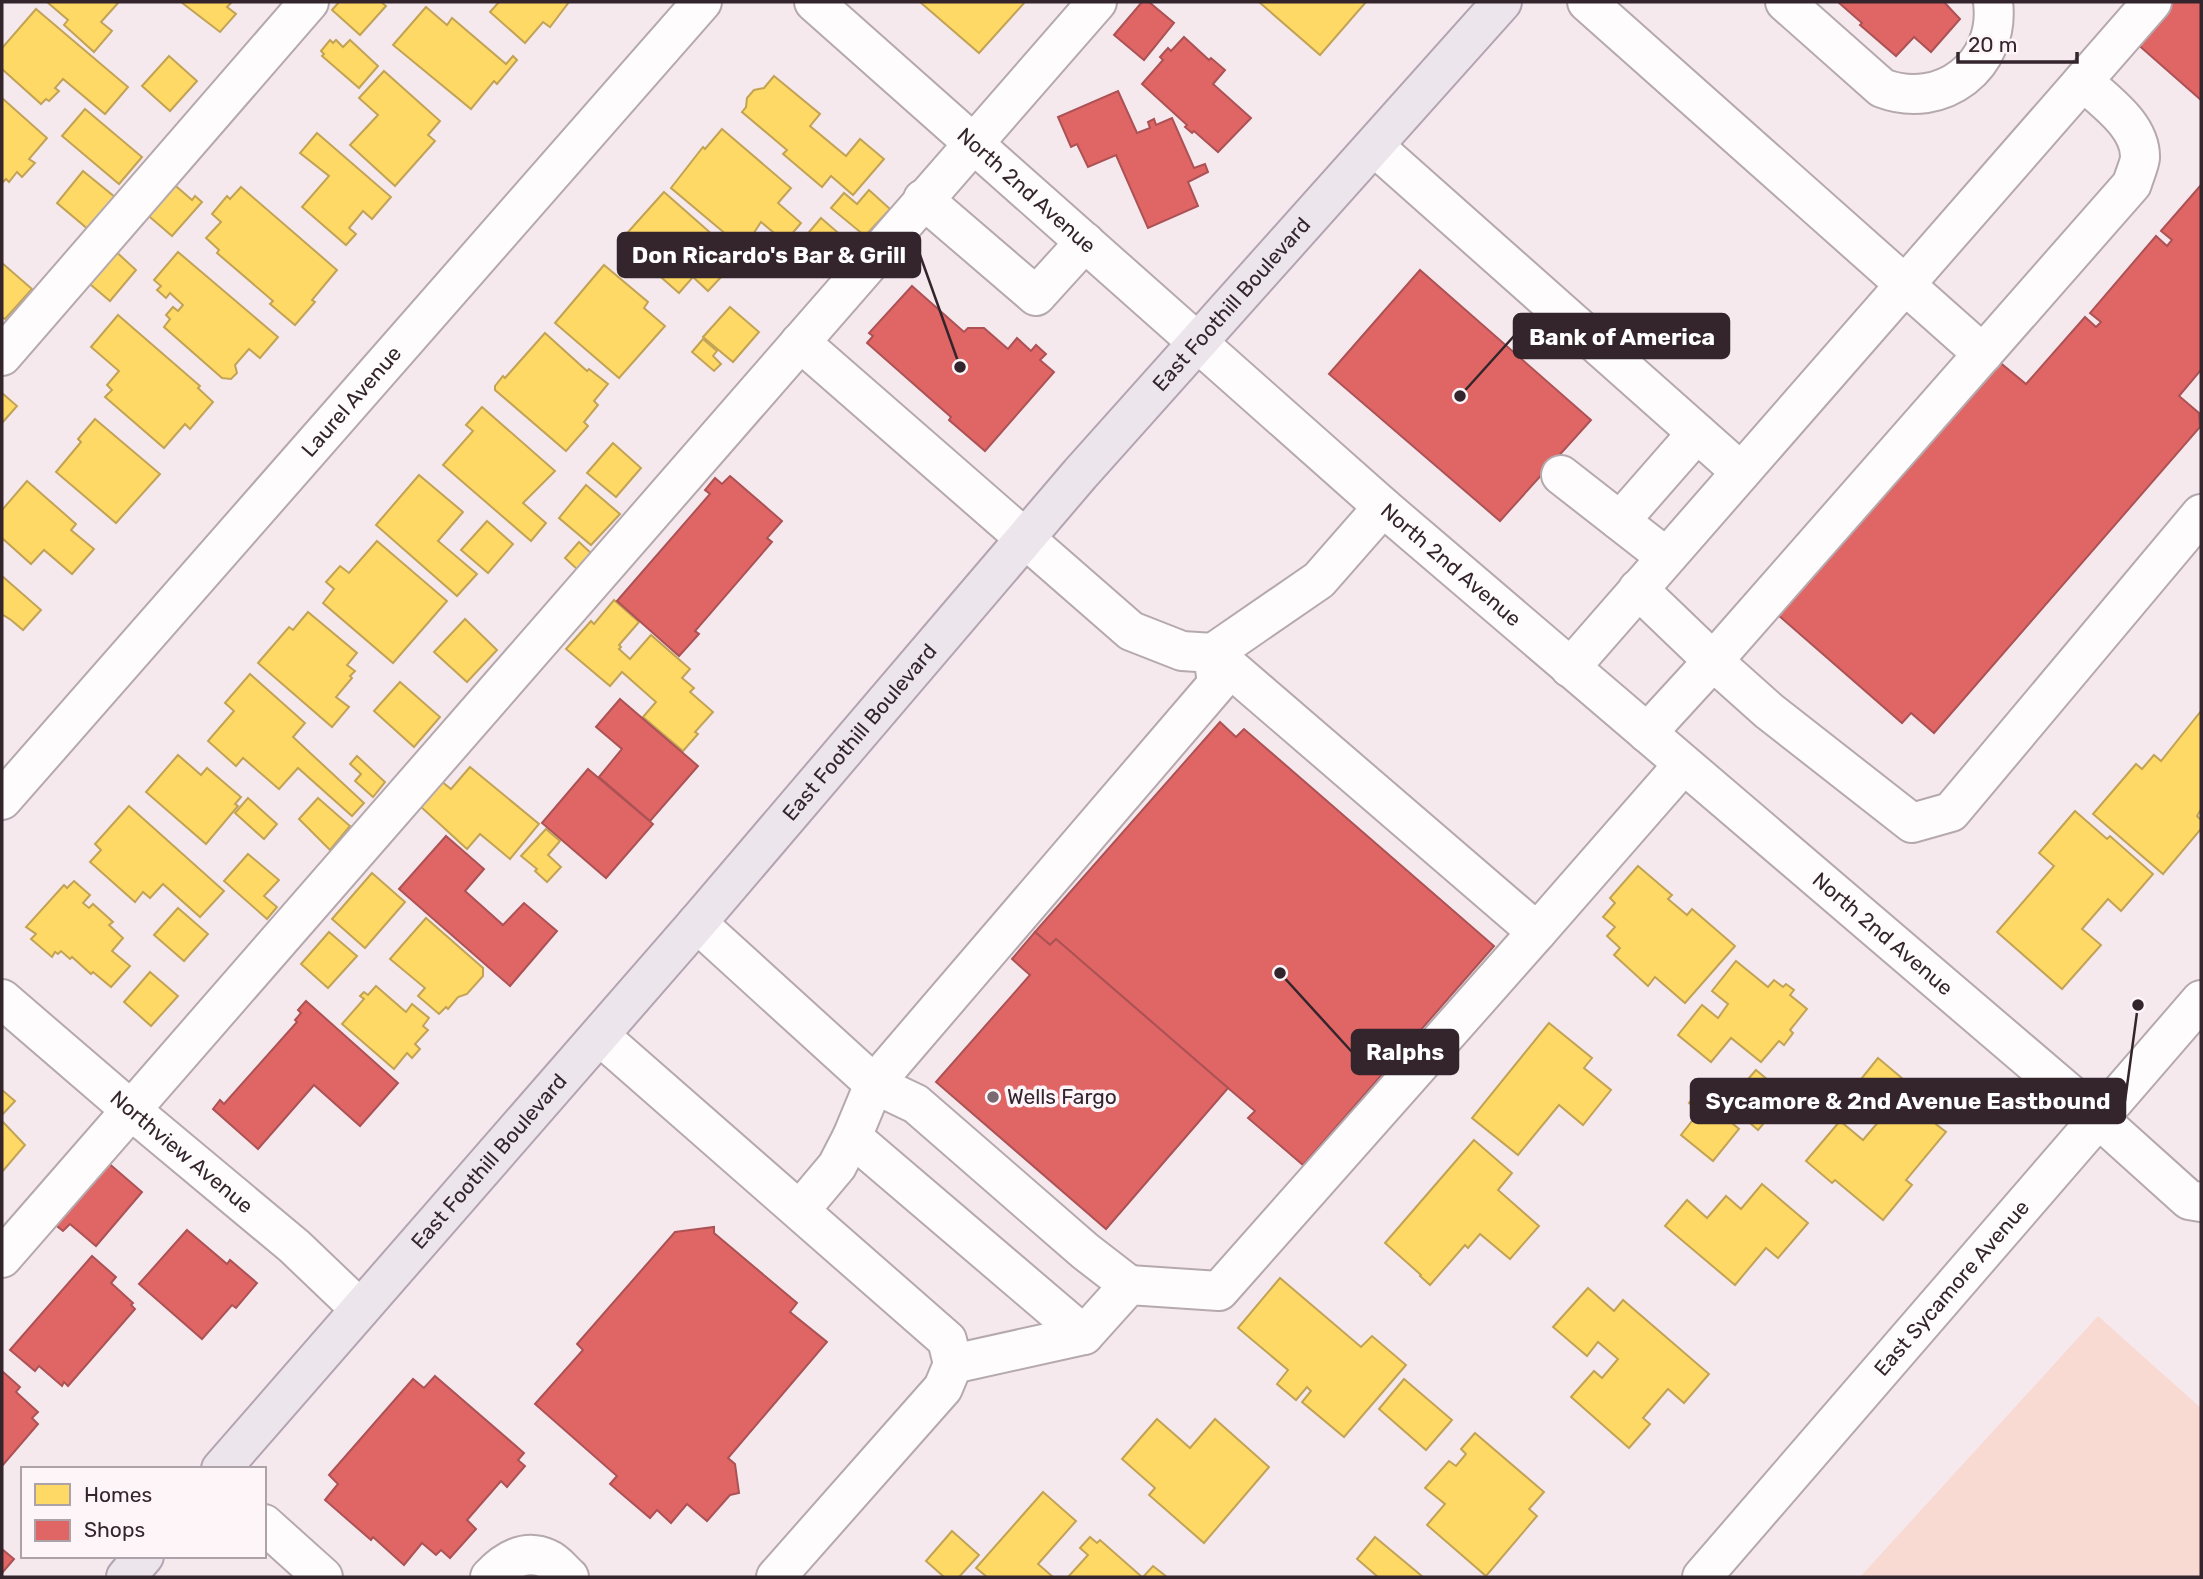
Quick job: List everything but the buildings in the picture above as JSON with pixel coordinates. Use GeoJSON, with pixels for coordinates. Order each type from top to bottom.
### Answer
{"type":"FeatureCollection","features":[{"type":"Feature","properties":{"kind":"main road","name":"East Foothill Boulevard"},"geometry":{"type":"LineString","coordinates":[[223,1467],[600,1036],[1025,539],[1502,2]]}},
{"type":"Feature","properties":{"kind":"main road"},"geometry":{"type":"LineString","coordinates":[[126,1577],[142,1558]]}},
{"type":"Feature","properties":{"kind":"street"},"geometry":{"type":"LineString","coordinates":[[2,356],[309,2]]}},
{"type":"Feature","properties":{"kind":"street","name":"Laurel Avenue"},"geometry":{"type":"LineString","coordinates":[[2,800],[702,2]]}},
{"type":"Feature","properties":{"kind":"street","name":"North 2nd Avenue"},"geometry":{"type":"LineString","coordinates":[[814,2],[1383,507],[2099,1119],[2189,1200],[2201,1202]]}},
{"type":"Feature","properties":{"kind":"street"},"geometry":{"type":"LineString","coordinates":[[2,1258],[1097,2]]}},
{"type":"Feature","properties":{"kind":"street"},"geometry":{"type":"LineString","coordinates":[[1587,2],[1983,354]]}},
{"type":"Feature","properties":{"kind":"street"},"geometry":{"type":"LineString","coordinates":[[1785,2],[1882,88],[1897,93],[1921,95],[1951,87],[1989,48],[1995,17],[1993,2]]}},
{"type":"Feature","properties":{"kind":"street"},"geometry":{"type":"LineString","coordinates":[[1570,668],[2152,2]]}},
{"type":"Feature","properties":{"kind":"street"},"geometry":{"type":"LineString","coordinates":[[1647,733],[1713,662],[2132,184],[2140,159],[2137,140],[2123,119],[2083,81]]}},
{"type":"Feature","properties":{"kind":"street"},"geometry":{"type":"LineString","coordinates":[[1374,147],[1741,472]]}},
{"type":"Feature","properties":{"kind":"street"},"geometry":{"type":"LineString","coordinates":[[923,200],[1036,296],[1085,242]]}},
{"type":"Feature","properties":{"kind":"street"},"geometry":{"type":"LineString","coordinates":[[800,342],[1131,631],[1182,651],[1213,653],[1537,932]]}},
{"type":"Feature","properties":{"kind":"street"},"geometry":{"type":"LineString","coordinates":[[1620,521],[1697,433]]}},
{"type":"Feature","properties":{"kind":"street"},"geometry":{"type":"LineString","coordinates":[[1561,475],[1666,557]]}},
{"type":"Feature","properties":{"kind":"street"},"geometry":{"type":"LineString","coordinates":[[1213,653],[1320,580],[1383,507]]}},
{"type":"Feature","properties":{"kind":"street"},"geometry":{"type":"LineString","coordinates":[[1638,589],[1713,662],[1769,711],[1912,822],[1951,812],[2201,514]]}},
{"type":"Feature","properties":{"kind":"street"},"geometry":{"type":"LineString","coordinates":[[800,1210],[837,1166],[874,1084],[1217,684],[1213,653]]}},
{"type":"Feature","properties":{"kind":"street"},"geometry":{"type":"LineString","coordinates":[[697,923],[874,1084],[916,1104],[1085,1251],[1129,1285],[1219,1291],[1684,765]]}},
{"type":"Feature","properties":{"kind":"street","name":"Northview Avenue"},"geometry":{"type":"LineString","coordinates":[[2,999],[295,1246],[360,1309]]}},
{"type":"Feature","properties":{"kind":"street","name":"East Sycamore Avenue"},"geometry":{"type":"LineString","coordinates":[[1702,1577],[2201,1000]]}},
{"type":"Feature","properties":{"kind":"street"},"geometry":{"type":"LineString","coordinates":[[600,1036],[947,1340],[953,1364],[943,1388],[776,1577]]}},
{"type":"Feature","properties":{"kind":"street"},"geometry":{"type":"LineString","coordinates":[[852,1137],[1084,1335]]}},
{"type":"Feature","properties":{"kind":"street"},"geometry":{"type":"LineString","coordinates":[[953,1364],[1084,1335],[1129,1285]]}},
{"type":"Feature","properties":{"kind":"street"},"geometry":{"type":"LineString","coordinates":[[266,1526],[323,1577]]}},
{"type":"Feature","properties":{"kind":"street"},"geometry":{"type":"LineString","coordinates":[[489,1577],[503,1563],[525,1554],[549,1559],[569,1577]]}},
{"type":"Feature","properties":{"kind":"shaded area"},"geometry":{"type":"Polygon","coordinates":[[[2098,1316],[2201,1408],[2201,1577],[1860,1577],[2098,1316]]]}},
{"type":"Feature","properties":{"kind":"place","name":"Don Ricardo's Bar & Grill"},"geometry":{"type":"Point","coordinates":[960,367]}},
{"type":"Feature","properties":{"kind":"place","name":"Bank of America"},"geometry":{"type":"Point","coordinates":[1460,396]}},
{"type":"Feature","properties":{"kind":"place","name":"Ralphs"},"geometry":{"type":"Point","coordinates":[1280,973]}},
{"type":"Feature","properties":{"kind":"place","name":"Sycamore & 2nd Avenue Eastbound"},"geometry":{"type":"Point","coordinates":[2138,1005]}},
{"type":"Feature","properties":{"kind":"place","name":"Wells Fargo"},"geometry":{"type":"Point","coordinates":[993,1097]}}]}
